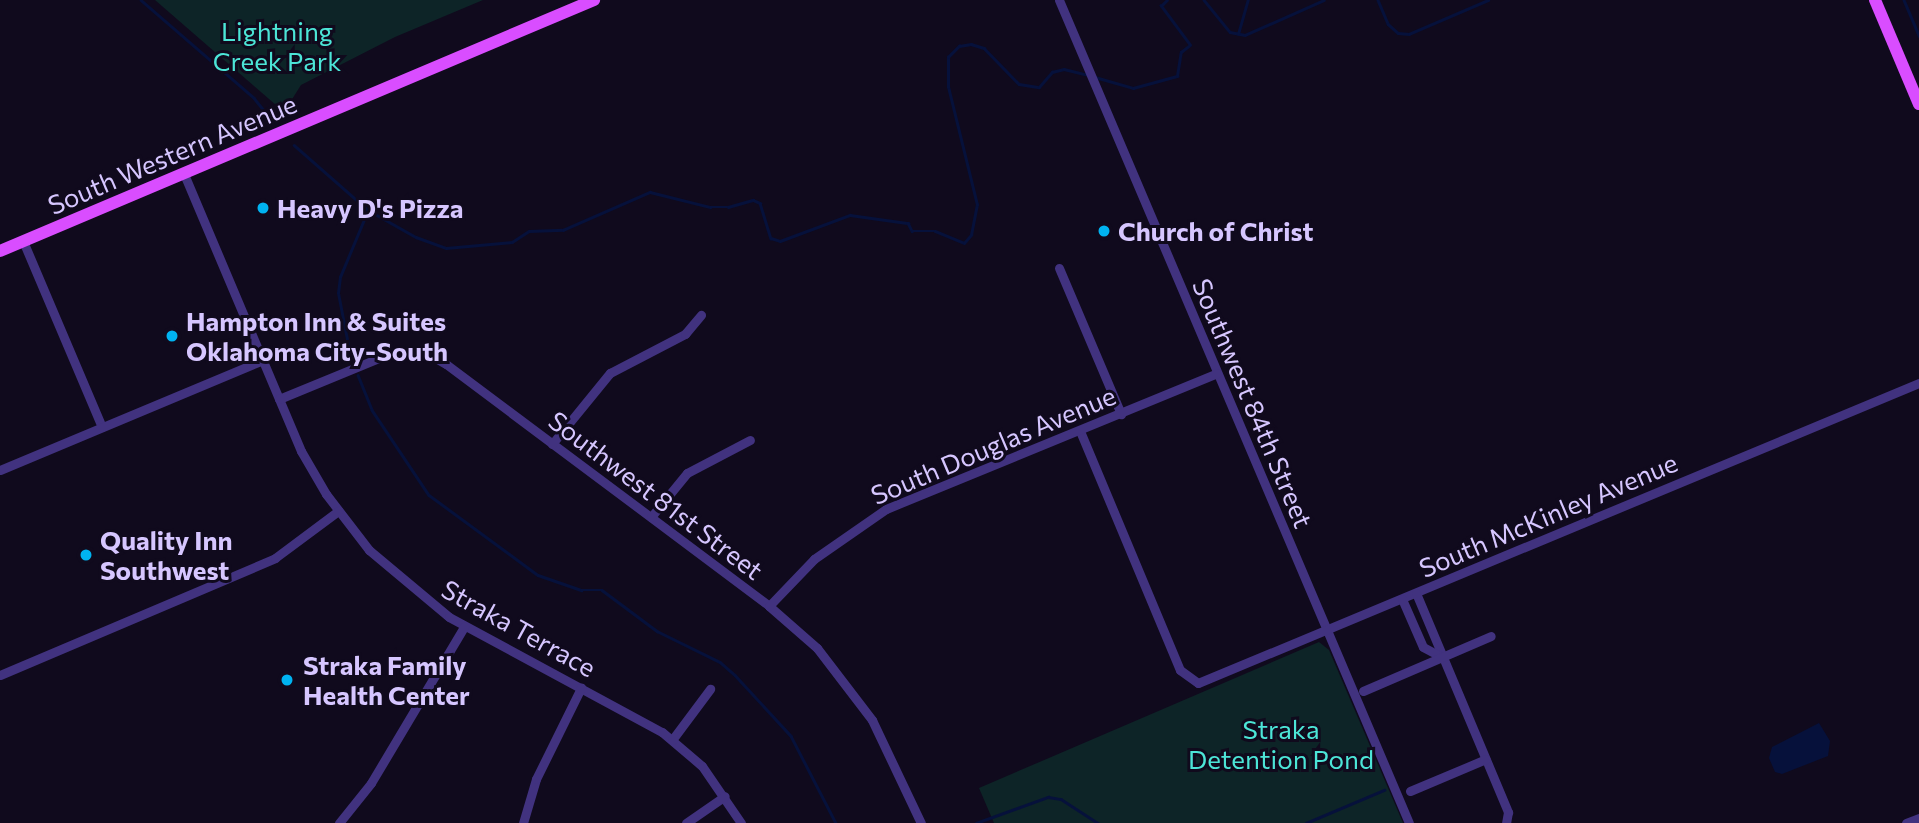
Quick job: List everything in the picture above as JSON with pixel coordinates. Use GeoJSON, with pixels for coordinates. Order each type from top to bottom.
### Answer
{"type":"FeatureCollection","features":[{"type":"Feature","properties":{"kind":"main road","name":"South Western Avenue"},"geometry":{"type":"LineString","coordinates":[[0,251],[594,0]]}},
{"type":"Feature","properties":{"kind":"main road"},"geometry":{"type":"LineString","coordinates":[[1875,0],[1914,79],[1919,104]]}},
{"type":"Feature","properties":{"kind":"street","name":"Southwest 84th Street"},"geometry":{"type":"LineString","coordinates":[[1059,0],[1409,823]]}},
{"type":"Feature","properties":{"kind":"street","name":"Straka Terrace"},"geometry":{"type":"LineString","coordinates":[[184,174],[301,451],[338,511],[390,571],[464,627],[581,688],[672,740],[702,766],[741,823]]}},
{"type":"Feature","properties":{"kind":"street"},"geometry":{"type":"LineString","coordinates":[[23,241],[102,427]]}},
{"type":"Feature","properties":{"kind":"street"},"geometry":{"type":"LineString","coordinates":[[1059,268],[1121,414]]}},
{"type":"Feature","properties":{"kind":"street"},"geometry":{"type":"LineString","coordinates":[[552,444],[610,373],[685,334],[701,315]]}},
{"type":"Feature","properties":{"kind":"street","name":"Southwest 81st Street"},"geometry":{"type":"LineString","coordinates":[[279,399],[384,354],[419,351],[446,364],[769,606],[817,648],[860,701],[891,753],[921,823]]}},
{"type":"Feature","properties":{"kind":"street"},"geometry":{"type":"LineString","coordinates":[[0,470],[262,360]]}},
{"type":"Feature","properties":{"kind":"street","name":"South Douglas Avenue"},"geometry":{"type":"LineString","coordinates":[[769,606],[814,559],[877,513],[1217,373]]}},
{"type":"Feature","properties":{"kind":"street","name":"South McKinley Avenue"},"geometry":{"type":"LineString","coordinates":[[1080,431],[1180,670],[1193,683],[1208,681],[1919,383]]}},
{"type":"Feature","properties":{"kind":"street"},"geometry":{"type":"LineString","coordinates":[[650,517],[687,473],[750,440]]}},
{"type":"Feature","properties":{"kind":"street"},"geometry":{"type":"LineString","coordinates":[[0,674],[275,558],[338,511]]}},
{"type":"Feature","properties":{"kind":"street"},"geometry":{"type":"LineString","coordinates":[[1416,593],[1508,812],[1506,823]]}},
{"type":"Feature","properties":{"kind":"street"},"geometry":{"type":"LineString","coordinates":[[1402,599],[1423,647],[1442,657]]}},
{"type":"Feature","properties":{"kind":"street"},"geometry":{"type":"LineString","coordinates":[[340,823],[370,783],[464,627]]}},
{"type":"Feature","properties":{"kind":"street"},"geometry":{"type":"LineString","coordinates":[[1363,691],[1491,636]]}},
{"type":"Feature","properties":{"kind":"street"},"geometry":{"type":"LineString","coordinates":[[523,823],[536,779],[581,688]]}},
{"type":"Feature","properties":{"kind":"street"},"geometry":{"type":"LineString","coordinates":[[672,740],[710,689]]}},
{"type":"Feature","properties":{"kind":"street"},"geometry":{"type":"LineString","coordinates":[[1409,791],[1486,759]]}},
{"type":"Feature","properties":{"kind":"street"},"geometry":{"type":"LineString","coordinates":[[686,823],[725,796]]}},
{"type":"Feature","properties":{"kind":"street"},"geometry":{"type":"LineString","coordinates":[[1906,823],[1919,818]]}},
{"type":"Feature","properties":{"kind":"green space","name":"Lightning Creek Park"},"geometry":{"type":"Polygon","coordinates":[[[155,0],[483,0],[395,37],[301,85],[284,112],[155,0]]]}},
{"type":"Feature","properties":{"kind":"green space","name":"Straka Detention Pond"},"geometry":{"type":"Polygon","coordinates":[[[1319,642],[1329,650],[1403,823],[994,823],[979,788],[1319,642]]]}},
{"type":"Feature","properties":{"kind":"shaded area"},"geometry":{"type":"Polygon","coordinates":[[[1819,723],[1830,741],[1828,756],[1782,774],[1775,772],[1769,758],[1772,747],[1819,723]]]}},
{"type":"Feature","properties":{"kind":"waterway"},"geometry":{"type":"LineString","coordinates":[[141,0],[254,98],[271,119]]}},
{"type":"Feature","properties":{"kind":"waterway"},"geometry":{"type":"LineString","coordinates":[[1095,77],[1133,88],[1177,76],[1181,52],[1190,45],[1161,6],[1167,0]]}},
{"type":"Feature","properties":{"kind":"waterway"},"geometry":{"type":"LineString","coordinates":[[1204,0],[1230,32],[1245,35],[1324,0]]}},
{"type":"Feature","properties":{"kind":"waterway"},"geometry":{"type":"LineString","coordinates":[[1238,34],[1248,0]]}},
{"type":"Feature","properties":{"kind":"waterway"},"geometry":{"type":"LineString","coordinates":[[1378,0],[1388,24],[1398,33],[1409,34],[1488,0]]}},
{"type":"Feature","properties":{"kind":"waterway"},"geometry":{"type":"LineString","coordinates":[[1904,0],[1919,36]]}},
{"type":"Feature","properties":{"kind":"waterway"},"geometry":{"type":"LineString","coordinates":[[294,145],[368,210],[416,237],[446,248],[512,242],[529,231],[563,230],[650,192],[710,207],[728,207],[753,200],[760,203],[771,238],[780,241],[850,215],[908,223],[912,231],[935,231],[964,243],[971,235],[977,205],[948,87],[948,57],[959,46],[971,44],[984,48],[1019,84],[1039,87],[1052,72],[1064,69],[1088,75]]}},
{"type":"Feature","properties":{"kind":"waterway"},"geometry":{"type":"LineString","coordinates":[[351,360],[338,293],[340,277],[368,210]]}},
{"type":"Feature","properties":{"kind":"waterway"},"geometry":{"type":"LineString","coordinates":[[358,375],[372,410],[429,495],[538,575],[581,590],[602,590],[657,631],[720,662],[791,736],[836,823]]}},
{"type":"Feature","properties":{"kind":"waterway"},"geometry":{"type":"LineString","coordinates":[[1306,823],[1384,790]]}},
{"type":"Feature","properties":{"kind":"waterway"},"geometry":{"type":"LineString","coordinates":[[976,823],[1048,797],[1061,799],[1098,823]]}},
{"type":"Feature","properties":{"kind":"place","name":"Heavy D's Pizza"},"geometry":{"type":"Point","coordinates":[263,208]}},
{"type":"Feature","properties":{"kind":"place","name":"Church of Christ"},"geometry":{"type":"Point","coordinates":[1104,231]}},
{"type":"Feature","properties":{"kind":"place","name":"Hampton Inn & Suites Oklahoma City-South"},"geometry":{"type":"Point","coordinates":[172,336]}},
{"type":"Feature","properties":{"kind":"place","name":"Quality Inn Southwest"},"geometry":{"type":"Point","coordinates":[86,555]}},
{"type":"Feature","properties":{"kind":"place","name":"Straka Family Health Center"},"geometry":{"type":"Point","coordinates":[287,680]}}]}
